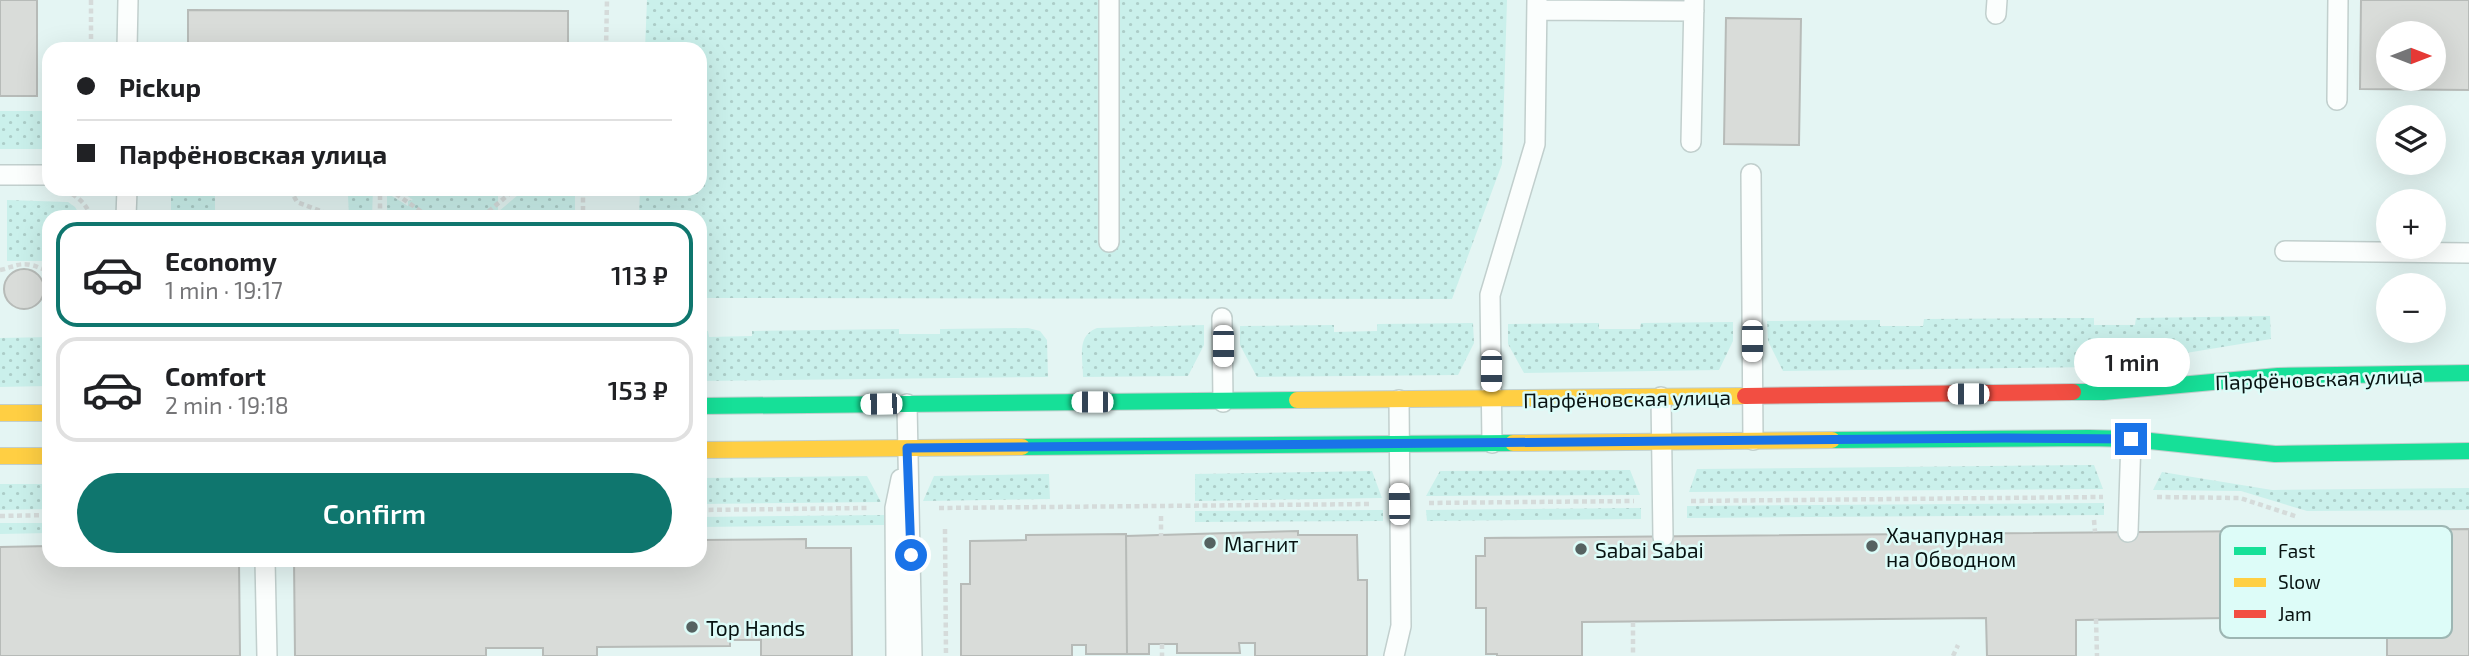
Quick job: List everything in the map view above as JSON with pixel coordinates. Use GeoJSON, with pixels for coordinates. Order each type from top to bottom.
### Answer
{"type":"FeatureCollection","features":[{"type":"Feature","properties":{"kind":"street","name":"Парфёновская улица"},"geometry":{"type":"LineString","coordinates":[[707,406],[2103,392],[2278,376],[2469,373]]}},
{"type":"Feature","properties":{"kind":"street"},"geometry":{"type":"LineString","coordinates":[[0,413],[42,413]]}},
{"type":"Feature","properties":{"kind":"street","name":"Парфёновская улица"},"geometry":{"type":"LineString","coordinates":[[707,450],[2131,439],[2275,454],[2469,452]]}},
{"type":"Feature","properties":{"kind":"street"},"geometry":{"type":"LineString","coordinates":[[0,456],[42,456]]}},
{"type":"Feature","properties":{"kind":"lane"},"geometry":{"type":"LineString","coordinates":[[127,42],[128,0]]}},
{"type":"Feature","properties":{"kind":"lane"},"geometry":{"type":"LineString","coordinates":[[1109,0],[1110,242]]}},
{"type":"Feature","properties":{"kind":"lane"},"geometry":{"type":"LineString","coordinates":[[2336,100],[2338,0]]}},
{"type":"Feature","properties":{"kind":"lane"},"geometry":{"type":"LineString","coordinates":[[1492,443],[1490,295],[1535,144],[1537,5],[1694,5],[1691,142]]}},
{"type":"Feature","properties":{"kind":"lane"},"geometry":{"type":"LineString","coordinates":[[1751,174],[1753,440]]}},
{"type":"Feature","properties":{"kind":"lane"},"geometry":{"type":"LineString","coordinates":[[0,175],[42,175]]}},
{"type":"Feature","properties":{"kind":"lane"},"geometry":{"type":"LineString","coordinates":[[2285,251],[2469,253]]}},
{"type":"Feature","properties":{"kind":"lane"},"geometry":{"type":"LineString","coordinates":[[1222,318],[1223,402]]}},
{"type":"Feature","properties":{"kind":"lane"},"geometry":{"type":"LineString","coordinates":[[1661,397],[1663,537]]}},
{"type":"Feature","properties":{"kind":"lane"},"geometry":{"type":"LineString","coordinates":[[1394,656],[1401,626],[1399,400]]}},
{"type":"Feature","properties":{"kind":"lane"},"geometry":{"type":"LineString","coordinates":[[907,404],[912,656]]}},
{"type":"Feature","properties":{"kind":"lane"},"geometry":{"type":"LineString","coordinates":[[2127,532],[2131,439]]}},
{"type":"Feature","properties":{"kind":"lane"},"geometry":{"type":"LineString","coordinates":[[896,656],[895,508],[907,448]]}},
{"type":"Feature","properties":{"kind":"lane"},"geometry":{"type":"LineString","coordinates":[[265,567],[267,656]]}},
{"type":"Feature","properties":{"kind":"path"},"geometry":{"type":"LineString","coordinates":[[91,0],[91,42]]}},
{"type":"Feature","properties":{"kind":"path"},"geometry":{"type":"LineString","coordinates":[[606,42],[607,0]]}},
{"type":"Feature","properties":{"kind":"path"},"geometry":{"type":"LineString","coordinates":[[294,196],[297,202],[318,210]]}},
{"type":"Feature","properties":{"kind":"path"},"geometry":{"type":"LineString","coordinates":[[399,196],[419,210]]}},
{"type":"Feature","properties":{"kind":"path"},"geometry":{"type":"LineString","coordinates":[[490,210],[507,196]]}},
{"type":"Feature","properties":{"kind":"path"},"geometry":{"type":"LineString","coordinates":[[0,270],[14,265],[33,265],[42,270]]}},
{"type":"Feature","properties":{"kind":"path"},"geometry":{"type":"LineString","coordinates":[[1049,507],[2127,496],[2240,498],[2298,517]]}},
{"type":"Feature","properties":{"kind":"path"},"geometry":{"type":"LineString","coordinates":[[0,516],[42,515]]}},
{"type":"Feature","properties":{"kind":"path"},"geometry":{"type":"LineString","coordinates":[[1161,516],[1161,536]]}},
{"type":"Feature","properties":{"kind":"path"},"geometry":{"type":"LineString","coordinates":[[2094,520],[2095,533]]}},
{"type":"Feature","properties":{"kind":"path"},"geometry":{"type":"LineString","coordinates":[[945,529],[946,656]]}},
{"type":"Feature","properties":{"kind":"path"},"geometry":{"type":"LineString","coordinates":[[2096,619],[2097,656]]}},
{"type":"Feature","properties":{"kind":"path"},"geometry":{"type":"LineString","coordinates":[[1633,622],[1633,656]]}},
{"type":"Feature","properties":{"kind":"path"},"geometry":{"type":"LineString","coordinates":[[1162,643],[1162,656]]}},
{"type":"Feature","properties":{"kind":"path"},"geometry":{"type":"LineString","coordinates":[[1953,656],[1958,645]]}},
{"type":"Feature","properties":{"kind":"shaded area"},"geometry":{"type":"Polygon","coordinates":[[[647,0],[1507,0],[1502,164],[1452,299],[707,298],[707,210],[639,210],[640,196],[707,196],[707,42],[645,42],[647,0]]]}},
{"type":"Feature","properties":{"kind":"shaded area"},"geometry":{"type":"Polygon","coordinates":[[[0,111],[42,111],[42,149],[0,149],[0,111]]]}},
{"type":"Feature","properties":{"kind":"shaded area"},"geometry":{"type":"Polygon","coordinates":[[[171,196],[215,196],[215,210],[171,210],[171,196]]]}},
{"type":"Feature","properties":{"kind":"shaded area"},"geometry":{"type":"Polygon","coordinates":[[[348,196],[373,196],[372,210],[349,210],[348,196]]]}},
{"type":"Feature","properties":{"kind":"shaded area"},"geometry":{"type":"Polygon","coordinates":[[[387,196],[408,206],[408,201],[413,200],[408,196],[498,196],[498,210],[387,210],[387,196]]]}},
{"type":"Feature","properties":{"kind":"shaded area"},"geometry":{"type":"Polygon","coordinates":[[[517,196],[575,196],[575,210],[500,210],[517,196]]]}},
{"type":"Feature","properties":{"kind":"shaded area"},"geometry":{"type":"Polygon","coordinates":[[[7,200],[68,202],[75,207],[77,210],[42,210],[42,261],[7,261],[7,200]]]}},
{"type":"Feature","properties":{"kind":"shaded area"},"geometry":{"type":"Polygon","coordinates":[[[2270,316],[2271,339],[2101,367],[1783,371],[1768,341],[1767,321],[1880,320],[1880,326],[1923,326],[1924,319],[2094,318],[2094,325],[2135,325],[2136,318],[2270,316]]]}},
{"type":"Feature","properties":{"kind":"shaded area"},"geometry":{"type":"Polygon","coordinates":[[[1733,322],[1733,341],[1719,370],[1524,373],[1508,344],[1508,324],[1599,323],[1599,329],[1640,329],[1641,323],[1733,322]]]}},
{"type":"Feature","properties":{"kind":"shaded area"},"geometry":{"type":"Polygon","coordinates":[[[1473,323],[1474,343],[1458,375],[1257,377],[1240,345],[1240,326],[1334,325],[1334,332],[1377,331],[1377,324],[1473,323]]]}},
{"type":"Feature","properties":{"kind":"shaded area"},"geometry":{"type":"Polygon","coordinates":[[[1204,325],[1204,345],[1188,376],[1083,377],[1083,342],[1090,332],[1097,328],[1204,325]]]}},
{"type":"Feature","properties":{"kind":"shaded area"},"geometry":{"type":"Polygon","coordinates":[[[1028,328],[1040,331],[1047,340],[1048,377],[707,381],[707,331],[709,337],[752,336],[752,331],[899,329],[899,334],[940,334],[940,329],[1028,328]]]}},
{"type":"Feature","properties":{"kind":"shaded area"},"geometry":{"type":"Polygon","coordinates":[[[42,337],[42,386],[0,387],[0,338],[42,337]]]}},
{"type":"Feature","properties":{"kind":"shaded area"},"geometry":{"type":"Polygon","coordinates":[[[2094,465],[2103,489],[1689,492],[1697,469],[2094,465]]]}},
{"type":"Feature","properties":{"kind":"shaded area"},"geometry":{"type":"Polygon","coordinates":[[[1630,470],[1640,495],[1426,496],[1440,471],[1630,470]]]}},
{"type":"Feature","properties":{"kind":"shaded area"},"geometry":{"type":"Polygon","coordinates":[[[1372,471],[1382,498],[1195,501],[1195,474],[1372,471]]]}},
{"type":"Feature","properties":{"kind":"shaded area"},"geometry":{"type":"Polygon","coordinates":[[[2162,472],[2272,490],[2469,488],[2469,510],[2307,511],[2241,491],[2153,490],[2162,472]]]}},
{"type":"Feature","properties":{"kind":"shaded area"},"geometry":{"type":"Polygon","coordinates":[[[1049,474],[1050,499],[923,501],[934,476],[1049,474]]]}},
{"type":"Feature","properties":{"kind":"shaded area"},"geometry":{"type":"Polygon","coordinates":[[[867,476],[881,502],[707,504],[707,478],[867,476]]]}},
{"type":"Feature","properties":{"kind":"shaded area"},"geometry":{"type":"Polygon","coordinates":[[[0,484],[42,484],[42,509],[0,510],[0,484]]]}},
{"type":"Feature","properties":{"kind":"shaded area"},"geometry":{"type":"Polygon","coordinates":[[[2104,503],[2104,515],[1687,518],[1687,506],[2104,503]]]}},
{"type":"Feature","properties":{"kind":"shaded area"},"geometry":{"type":"Polygon","coordinates":[[[1641,508],[1641,519],[1427,521],[1426,510],[1641,508]]]}},
{"type":"Feature","properties":{"kind":"shaded area"},"geometry":{"type":"Polygon","coordinates":[[[1383,510],[1383,521],[1195,522],[1195,511],[1383,510]]]}},
{"type":"Feature","properties":{"kind":"shaded area"},"geometry":{"type":"Polygon","coordinates":[[[884,515],[884,525],[707,527],[707,517],[884,515]]]}},
{"type":"Feature","properties":{"kind":"shaded area"},"geometry":{"type":"Polygon","coordinates":[[[0,523],[42,523],[42,533],[0,534],[0,523]]]}},
{"type":"Feature","properties":{"kind":"building"},"geometry":{"type":"Polygon","coordinates":[[[0,0],[37,0],[37,96],[0,96],[0,0]]]}},
{"type":"Feature","properties":{"kind":"building"},"geometry":{"type":"Polygon","coordinates":[[[2361,0],[2469,0],[2469,90],[2446,90],[2446,21],[2376,21],[2376,89],[2360,89],[2361,0]]]}},
{"type":"Feature","properties":{"kind":"building"},"geometry":{"type":"Polygon","coordinates":[[[188,10],[568,11],[568,42],[188,42],[188,10]]]}},
{"type":"Feature","properties":{"kind":"building"},"geometry":{"type":"Polygon","coordinates":[[[1726,18],[1801,19],[1799,145],[1724,144],[1726,18]]]}},
{"type":"Feature","properties":{"kind":"building"},"geometry":{"type":"Polygon","coordinates":[[[24,269],[38,275],[42,281],[42,297],[38,303],[24,309],[10,303],[4,289],[10,275],[24,269]]]}},
{"type":"Feature","properties":{"kind":"building"},"geometry":{"type":"Polygon","coordinates":[[[2452,529],[2469,529],[2469,656],[2387,656],[2387,638],[2452,638],[2452,529]]]}},
{"type":"Feature","properties":{"kind":"building"},"geometry":{"type":"Polygon","coordinates":[[[1298,531],[1298,535],[1357,535],[1358,580],[1367,580],[1367,656],[1255,656],[1255,643],[1239,643],[1240,653],[1177,653],[1177,644],[1149,644],[1149,654],[1127,654],[1126,536],[1298,531]]]}},
{"type":"Feature","properties":{"kind":"building"},"geometry":{"type":"Polygon","coordinates":[[[2220,531],[2220,618],[2076,620],[2076,656],[1987,656],[1986,618],[1582,622],[1582,656],[1497,656],[1486,654],[1486,608],[1476,608],[1476,556],[1485,556],[1485,538],[2220,531]]]}},
{"type":"Feature","properties":{"kind":"building"},"geometry":{"type":"Polygon","coordinates":[[[1126,534],[1127,654],[1086,654],[1086,645],[1072,645],[1072,656],[961,656],[961,584],[970,584],[970,541],[1026,540],[1026,535],[1126,534]]]}},
{"type":"Feature","properties":{"kind":"building"},"geometry":{"type":"Polygon","coordinates":[[[806,539],[806,548],[851,548],[852,656],[761,656],[761,640],[730,640],[730,646],[597,647],[597,656],[543,656],[543,648],[486,648],[486,656],[295,656],[294,567],[707,567],[707,540],[806,539]]]}},
{"type":"Feature","properties":{"kind":"building"},"geometry":{"type":"Polygon","coordinates":[[[42,546],[42,567],[239,567],[240,656],[0,656],[0,547],[42,546]]]}},
{"type":"Feature","properties":{"kind":"traffic: fast"},"geometry":{"type":"LineString","coordinates":[[2073,392],[2103,392],[2278,376],[2469,373]]}},
{"type":"Feature","properties":{"kind":"traffic: fast"},"geometry":{"type":"LineString","coordinates":[[707,406],[1297,400]]}},
{"type":"Feature","properties":{"kind":"traffic: fast"},"geometry":{"type":"LineString","coordinates":[[1832,440],[2089,438],[2131,439],[2275,454],[2469,451]]}},
{"type":"Feature","properties":{"kind":"traffic: fast"},"geometry":{"type":"LineString","coordinates":[[1022,447],[1513,443]]}},
{"type":"Feature","properties":{"kind":"traffic: slow"},"geometry":{"type":"LineString","coordinates":[[1297,400],[1745,396]]}},
{"type":"Feature","properties":{"kind":"traffic: slow"},"geometry":{"type":"LineString","coordinates":[[0,413],[42,413]]}},
{"type":"Feature","properties":{"kind":"traffic: slow"},"geometry":{"type":"LineString","coordinates":[[1513,443],[1832,440]]}},
{"type":"Feature","properties":{"kind":"traffic: slow"},"geometry":{"type":"LineString","coordinates":[[707,450],[1022,447]]}},
{"type":"Feature","properties":{"kind":"traffic: slow"},"geometry":{"type":"LineString","coordinates":[[0,456],[42,456]]}},
{"type":"Feature","properties":{"kind":"traffic: jam"},"geometry":{"type":"LineString","coordinates":[[1745,396],[2073,392]]}},
{"type":"Feature","properties":{"kind":"place","name":"Магнит"},"geometry":{"type":"Point","coordinates":[1210,543]}},
{"type":"Feature","properties":{"kind":"place","name":"Хачапурная на Обводном"},"geometry":{"type":"Point","coordinates":[1872,546]}},
{"type":"Feature","properties":{"kind":"place","name":"Sabai Sabai"},"geometry":{"type":"Point","coordinates":[1581,549]}},
{"type":"Feature","properties":{"kind":"place","name":"Top Hands"},"geometry":{"type":"Point","coordinates":[692,627]}},
{"type":"Feature","properties":{"kind":"route"},"geometry":{"type":"LineString","coordinates":[[911,555],[907,448],[2131,439]]}}]}
